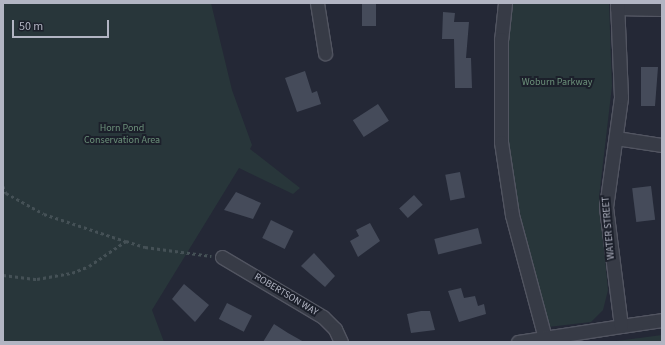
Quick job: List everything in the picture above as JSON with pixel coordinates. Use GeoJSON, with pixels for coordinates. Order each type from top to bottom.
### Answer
{"type":"FeatureCollection","features":[{"type":"Feature","properties":{"kind":"street"},"geometry":{"type":"LineString","coordinates":[[317,3],[325,53]]}},
{"type":"Feature","properties":{"kind":"street"},"geometry":{"type":"LineString","coordinates":[[505,3],[501,39],[501,142],[512,215],[545,340]]}},
{"type":"Feature","properties":{"kind":"street"},"geometry":{"type":"LineString","coordinates":[[617,6],[662,8]]}},
{"type":"Feature","properties":{"kind":"street","name":"WATER STREET"},"geometry":{"type":"LineString","coordinates":[[617,6],[621,84],[616,138],[606,207],[621,326]]}},
{"type":"Feature","properties":{"kind":"street"},"geometry":{"type":"LineString","coordinates":[[616,138],[662,144]]}},
{"type":"Feature","properties":{"kind":"street","name":"ROBERTSON WAY"},"geometry":{"type":"LineString","coordinates":[[222,257],[323,317],[335,329],[341,342]]}},
{"type":"Feature","properties":{"kind":"street"},"geometry":{"type":"LineString","coordinates":[[518,342],[545,340],[662,320]]}},
{"type":"Feature","properties":{"kind":"path"},"geometry":{"type":"LineString","coordinates":[[3,186],[6,193],[44,214],[145,248],[222,257]]}},
{"type":"Feature","properties":{"kind":"path"},"geometry":{"type":"LineString","coordinates":[[3,275],[37,279],[72,273],[89,266],[126,241]]}},
{"type":"Feature","properties":{"kind":"green space","name":"Horn Pond Conservation Area"},"geometry":{"type":"Polygon","coordinates":[[[3,3],[211,3],[232,90],[252,145],[250,149],[300,188],[293,194],[239,168],[152,310],[164,342],[3,342],[3,3]]]}},
{"type":"Feature","properties":{"kind":"green space","name":"Woburn Parkway"},"geometry":{"type":"Polygon","coordinates":[[[509,3],[609,3],[612,86],[599,197],[608,290],[603,310],[591,322],[548,327],[525,239],[507,146],[504,83],[509,3]]]}},
{"type":"Feature","properties":{"kind":"green space"},"geometry":{"type":"Polygon","coordinates":[[[662,335],[662,342],[609,342],[662,335]]]}},
{"type":"Feature","properties":{"kind":"building"},"geometry":{"type":"Polygon","coordinates":[[[362,3],[376,3],[376,26],[362,26],[362,3]]]}},
{"type":"Feature","properties":{"kind":"building"},"geometry":{"type":"Polygon","coordinates":[[[443,12],[455,13],[454,22],[469,22],[466,58],[471,58],[472,88],[455,88],[454,39],[442,39],[443,12]]]}},
{"type":"Feature","properties":{"kind":"building"},"geometry":{"type":"Polygon","coordinates":[[[641,67],[658,67],[655,106],[641,106],[641,67]]]}},
{"type":"Feature","properties":{"kind":"building"},"geometry":{"type":"Polygon","coordinates":[[[305,71],[312,93],[317,91],[321,104],[297,112],[285,78],[305,71]]]}},
{"type":"Feature","properties":{"kind":"building"},"geometry":{"type":"Polygon","coordinates":[[[378,104],[389,121],[364,137],[353,120],[378,104]]]}},
{"type":"Feature","properties":{"kind":"building"},"geometry":{"type":"Polygon","coordinates":[[[460,172],[465,198],[450,200],[445,175],[460,172]]]}},
{"type":"Feature","properties":{"kind":"building"},"geometry":{"type":"Polygon","coordinates":[[[651,186],[655,220],[636,222],[632,188],[651,186]]]}},
{"type":"Feature","properties":{"kind":"building"},"geometry":{"type":"Polygon","coordinates":[[[236,192],[261,203],[253,219],[224,210],[236,192]]]}},
{"type":"Feature","properties":{"kind":"building"},"geometry":{"type":"Polygon","coordinates":[[[414,195],[423,205],[408,218],[399,208],[414,195]]]}},
{"type":"Feature","properties":{"kind":"building"},"geometry":{"type":"Polygon","coordinates":[[[271,220],[293,231],[285,249],[262,238],[271,220]]]}},
{"type":"Feature","properties":{"kind":"building"},"geometry":{"type":"Polygon","coordinates":[[[370,223],[380,241],[358,257],[350,241],[359,236],[356,230],[370,223]]]}},
{"type":"Feature","properties":{"kind":"building"},"geometry":{"type":"Polygon","coordinates":[[[478,228],[482,244],[438,254],[434,239],[478,228]]]}},
{"type":"Feature","properties":{"kind":"building"},"geometry":{"type":"Polygon","coordinates":[[[314,253],[335,276],[325,287],[301,266],[314,253]]]}},
{"type":"Feature","properties":{"kind":"building"},"geometry":{"type":"Polygon","coordinates":[[[184,284],[209,305],[195,322],[172,299],[184,284]]]}},
{"type":"Feature","properties":{"kind":"building"},"geometry":{"type":"Polygon","coordinates":[[[461,288],[464,298],[475,296],[478,306],[484,304],[486,314],[459,322],[448,291],[461,288]]]}},
{"type":"Feature","properties":{"kind":"building"},"geometry":{"type":"Polygon","coordinates":[[[227,303],[252,316],[244,332],[219,319],[227,303]]]}},
{"type":"Feature","properties":{"kind":"building"},"geometry":{"type":"Polygon","coordinates":[[[430,311],[435,330],[411,333],[407,314],[430,311]]]}},
{"type":"Feature","properties":{"kind":"building"},"geometry":{"type":"Polygon","coordinates":[[[274,324],[288,333],[304,342],[263,342],[274,324]]]}}]}
